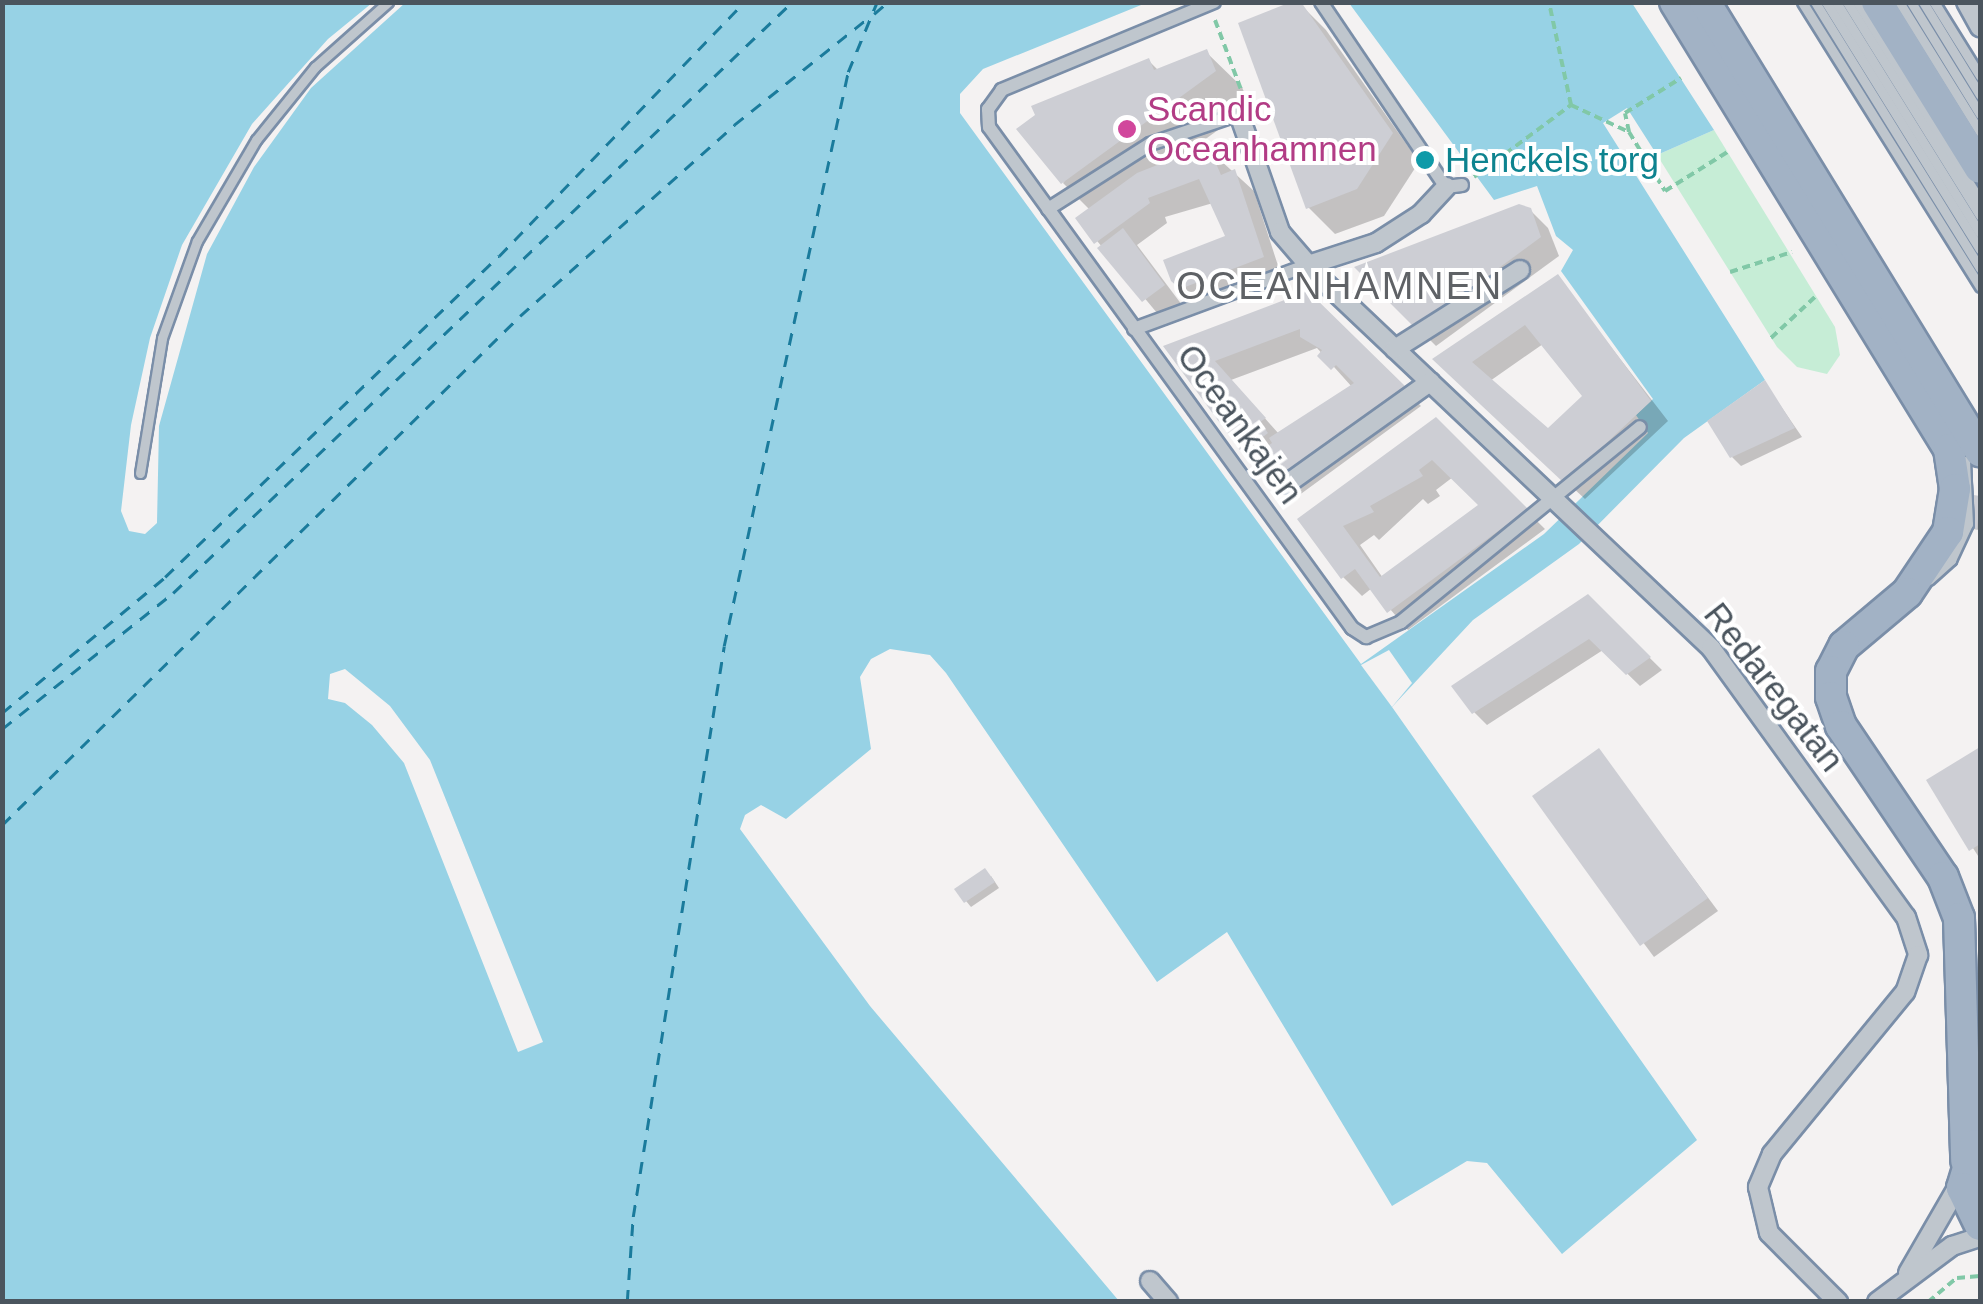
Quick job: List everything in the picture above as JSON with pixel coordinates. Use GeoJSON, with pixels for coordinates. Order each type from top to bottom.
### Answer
{"type":"FeatureCollection","features":[{"type":"Feature","properties":{"kind":"highway"},"geometry":{"type":"LineString","coordinates":[[1676,2],[1949,449],[1955,489],[1948,532],[1907,593],[1870,618],[1836,658],[1832,710],[1943,877],[1959,918],[1967,1049],[1967,1207],[1980,1225]]}},
{"type":"Feature","properties":{"kind":"highway"},"geometry":{"type":"LineString","coordinates":[[1702,2],[1980,451]]}},
{"type":"Feature","properties":{"kind":"highway"},"geometry":{"type":"LineString","coordinates":[[1877,2],[1980,168]]}},
{"type":"Feature","properties":{"kind":"highway"},"geometry":{"type":"LineString","coordinates":[[1967,1049],[1980,1010]]}},
{"type":"Feature","properties":{"kind":"street"},"geometry":{"type":"LineString","coordinates":[[1140,325],[1376,244],[1454,186],[1321,2]]}},
{"type":"Feature","properties":{"kind":"street"},"geometry":{"type":"LineString","coordinates":[[1966,2],[1980,28]]}},
{"type":"Feature","properties":{"kind":"street","name":"Oceankajen"},"geometry":{"type":"LineString","coordinates":[[1211,4],[1002,90],[988,109],[989,127],[1140,325],[1352,628],[1366,637],[1400,622],[1560,505]]}},
{"type":"Feature","properties":{"kind":"street"},"geometry":{"type":"LineString","coordinates":[[1048,209],[1150,144],[1239,114]]}},
{"type":"Feature","properties":{"kind":"street","name":"Redaregatan"},"geometry":{"type":"LineString","coordinates":[[1239,114],[1280,232],[1308,265],[1396,350],[1711,648],[1915,936],[1918,955],[1906,992],[1772,1154],[1758,1187],[1769,1233],[1838,1302]]}},
{"type":"Feature","properties":{"kind":"street"},"geometry":{"type":"LineString","coordinates":[[1396,350],[1520,270]]}},
{"type":"Feature","properties":{"kind":"street"},"geometry":{"type":"LineString","coordinates":[[1287,484],[1430,382]]}},
{"type":"Feature","properties":{"kind":"street"},"geometry":{"type":"LineString","coordinates":[[1560,505],[1640,427]]}},
{"type":"Feature","properties":{"kind":"street"},"geometry":{"type":"LineString","coordinates":[[1907,1274],[1969,1159]]}},
{"type":"Feature","properties":{"kind":"street"},"geometry":{"type":"LineString","coordinates":[[1877,1302],[1907,1274],[1952,1246],[1980,1237]]}},
{"type":"Feature","properties":{"kind":"street"},"geometry":{"type":"LineString","coordinates":[[1150,1281],[1168,1302]]}},
{"type":"Feature","properties":{"kind":"lane"},"geometry":{"type":"LineString","coordinates":[[140,473],[162,338],[197,241],[268,125],[315,66],[388,2]]}},
{"type":"Feature","properties":{"kind":"lane"},"geometry":{"type":"LineString","coordinates":[[1686,2],[1959,444],[1971,491],[1963,542],[1938,575],[1907,593]]}},
{"type":"Feature","properties":{"kind":"lane"},"geometry":{"type":"LineString","coordinates":[[1802,2],[1980,287]]}},
{"type":"Feature","properties":{"kind":"lane"},"geometry":{"type":"LineString","coordinates":[[1814,2],[1980,268]]}},
{"type":"Feature","properties":{"kind":"lane"},"geometry":{"type":"LineString","coordinates":[[1826,2],[1980,249]]}},
{"type":"Feature","properties":{"kind":"lane"},"geometry":{"type":"LineString","coordinates":[[1836,2],[1980,233]]}},
{"type":"Feature","properties":{"kind":"lane"},"geometry":{"type":"LineString","coordinates":[[1847,2],[1980,216]]}},
{"type":"Feature","properties":{"kind":"lane"},"geometry":{"type":"LineString","coordinates":[[1857,2],[1980,200]]}},
{"type":"Feature","properties":{"kind":"lane"},"geometry":{"type":"LineString","coordinates":[[1867,2],[1980,184]]}},
{"type":"Feature","properties":{"kind":"lane"},"geometry":{"type":"LineString","coordinates":[[1888,2],[1980,151]]}},
{"type":"Feature","properties":{"kind":"lane"},"geometry":{"type":"LineString","coordinates":[[1899,2],[1980,132]]}},
{"type":"Feature","properties":{"kind":"lane"},"geometry":{"type":"LineString","coordinates":[[1911,2],[1980,114]]}},
{"type":"Feature","properties":{"kind":"lane"},"geometry":{"type":"LineString","coordinates":[[1923,2],[1980,95]]}},
{"type":"Feature","properties":{"kind":"lane"},"geometry":{"type":"LineString","coordinates":[[1934,2],[1980,76]]}},
{"type":"Feature","properties":{"kind":"path"},"geometry":{"type":"LineString","coordinates":[[1549,2],[1571,104]]}},
{"type":"Feature","properties":{"kind":"path"},"geometry":{"type":"LineString","coordinates":[[1211,4],[1244,90],[1239,114]]}},
{"type":"Feature","properties":{"kind":"path"},"geometry":{"type":"LineString","coordinates":[[1629,132],[1629,110],[1681,78]]}},
{"type":"Feature","properties":{"kind":"path"},"geometry":{"type":"LineString","coordinates":[[1454,186],[1571,104]]}},
{"type":"Feature","properties":{"kind":"path"},"geometry":{"type":"LineString","coordinates":[[1571,104],[1629,132],[1665,191],[1730,151]]}},
{"type":"Feature","properties":{"kind":"path"},"geometry":{"type":"LineString","coordinates":[[1730,272],[1792,252]]}},
{"type":"Feature","properties":{"kind":"path"},"geometry":{"type":"LineString","coordinates":[[1772,338],[1817,294]]}},
{"type":"Feature","properties":{"kind":"path"},"geometry":{"type":"LineString","coordinates":[[1928,1302],[1957,1278],[1980,1276]]}},
{"type":"Feature","properties":{"kind":"green space"},"geometry":{"type":"Polygon","coordinates":[[[1714,130],[1835,327],[1840,355],[1827,374],[1797,367],[1777,347],[1657,155],[1714,130]]]}},
{"type":"Feature","properties":{"kind":"water"},"geometry":{"type":"Polygon","coordinates":[[[3,3],[1146,3],[983,69],[960,94],[960,113],[1361,664],[1544,534],[1648,433],[1636,415],[1653,399],[1561,271],[1573,250],[1556,236],[1537,186],[1494,200],[1349,3],[1632,3],[1714,130],[1657,155],[1627,108],[1603,123],[1765,380],[1684,438],[1579,544],[1473,620],[1392,707],[1697,1140],[1562,1254],[1487,1163],[1467,1161],[1392,1206],[1227,932],[1157,982],[946,673],[930,655],[890,649],[871,659],[860,677],[871,749],[786,819],[761,805],[745,815],[740,829],[870,1006],[1119,1301],[3,1302],[3,3]]]}},
{"type":"Feature","properties":{"kind":"pier"},"geometry":{"type":"Polygon","coordinates":[[[372,3],[405,3],[311,88],[254,167],[207,254],[159,426],[157,523],[145,534],[129,531],[121,511],[131,425],[150,338],[182,245],[252,124],[328,39],[372,3]]]}},
{"type":"Feature","properties":{"kind":"pier"},"geometry":{"type":"Polygon","coordinates":[[[1389,650],[1412,683],[1392,707],[1361,665],[1389,650]]]}},
{"type":"Feature","properties":{"kind":"pier"},"geometry":{"type":"Polygon","coordinates":[[[345,669],[390,706],[430,760],[543,1042],[518,1052],[404,763],[372,725],[345,703],[328,699],[330,674],[345,669]]]}},
{"type":"Feature","properties":{"kind":"building"},"geometry":{"type":"Polygon","coordinates":[[[1291,2],[1301,2],[1393,133],[1357,189],[1306,209],[1238,23],[1291,2]]]}},
{"type":"Feature","properties":{"kind":"building"},"geometry":{"type":"Polygon","coordinates":[[[1207,49],[1216,71],[1061,184],[1016,129],[1035,115],[1031,106],[1149,58],[1154,70],[1207,49]]]}},
{"type":"Feature","properties":{"kind":"building"},"geometry":{"type":"Polygon","coordinates":[[[1208,145],[1221,175],[1235,169],[1264,257],[1180,289],[1171,281],[1163,260],[1225,236],[1199,179],[1148,198],[1150,203],[1094,244],[1075,218],[1137,173],[1208,145]]]}},
{"type":"Feature","properties":{"kind":"building"},"geometry":{"type":"Polygon","coordinates":[[[1519,204],[1531,208],[1541,237],[1416,329],[1354,267],[1519,204]]]}},
{"type":"Feature","properties":{"kind":"building"},"geometry":{"type":"Polygon","coordinates":[[[1123,228],[1165,285],[1142,302],[1097,248],[1123,228]]]}},
{"type":"Feature","properties":{"kind":"building"},"geometry":{"type":"Polygon","coordinates":[[[1558,274],[1651,401],[1564,483],[1432,359],[1558,274]],[[1525,325],[1472,362],[1548,428],[1582,396],[1525,325]]]}},
{"type":"Feature","properties":{"kind":"building"},"geometry":{"type":"Polygon","coordinates":[[[1308,291],[1405,386],[1278,479],[1258,453],[1272,443],[1269,438],[1354,383],[1336,365],[1331,370],[1317,356],[1322,350],[1300,337],[1300,329],[1215,361],[1266,418],[1260,422],[1268,433],[1242,453],[1163,346],[1308,291]]]}},
{"type":"Feature","properties":{"kind":"building"},"geometry":{"type":"Polygon","coordinates":[[[1765,380],[1795,428],[1730,458],[1707,421],[1765,380]]]}},
{"type":"Feature","properties":{"kind":"building"},"geometry":{"type":"Polygon","coordinates":[[[1436,417],[1528,509],[1387,613],[1355,569],[1341,579],[1297,519],[1436,417]],[[1432,460],[1419,470],[1423,476],[1370,506],[1374,512],[1343,526],[1380,577],[1478,505],[1432,460]]]}},
{"type":"Feature","properties":{"kind":"building"},"geometry":{"type":"Polygon","coordinates":[[[1942,490],[1980,496],[1977,529],[1937,523],[1942,490]]]}},
{"type":"Feature","properties":{"kind":"building"},"geometry":{"type":"Polygon","coordinates":[[[1588,594],[1651,657],[1626,675],[1589,639],[1472,714],[1451,686],[1588,594]]]}},
{"type":"Feature","properties":{"kind":"building"},"geometry":{"type":"Polygon","coordinates":[[[1980,747],[1980,844],[1969,851],[1926,780],[1980,747]]]}},
{"type":"Feature","properties":{"kind":"building"},"geometry":{"type":"Polygon","coordinates":[[[1599,748],[1708,898],[1640,946],[1532,796],[1599,748]]]}},
{"type":"Feature","properties":{"kind":"building"},"geometry":{"type":"Polygon","coordinates":[[[985,868],[995,882],[964,903],[954,889],[985,868]]]}},
{"type":"Feature","properties":{"kind":"ferry route"},"geometry":{"type":"LineString","coordinates":[[2,713],[165,577],[499,256],[744,2]]}},
{"type":"Feature","properties":{"kind":"ferry route"},"geometry":{"type":"LineString","coordinates":[[2,729],[173,593],[792,2]]}},
{"type":"Feature","properties":{"kind":"ferry route"},"geometry":{"type":"LineString","coordinates":[[627,1302],[633,1217],[724,646],[848,72],[877,2]]}},
{"type":"Feature","properties":{"kind":"ferry route"},"geometry":{"type":"LineString","coordinates":[[874,14],[888,2]]}},
{"type":"Feature","properties":{"kind":"ferry route"},"geometry":{"type":"LineString","coordinates":[[2,825],[520,316],[734,125],[867,19]]}},
{"type":"Feature","properties":{"kind":"place","name":"Scandic Oceanhamnen"},"geometry":{"type":"Point","coordinates":[1127,129]}},
{"type":"Feature","properties":{"kind":"place","name":"Henckels torg"},"geometry":{"type":"Point","coordinates":[1425,160]}},
{"type":"Feature","properties":{"kind":"district","name":"OCEANHAMNEN"},"geometry":{"type":"Point","coordinates":[1340,287]}}]}
